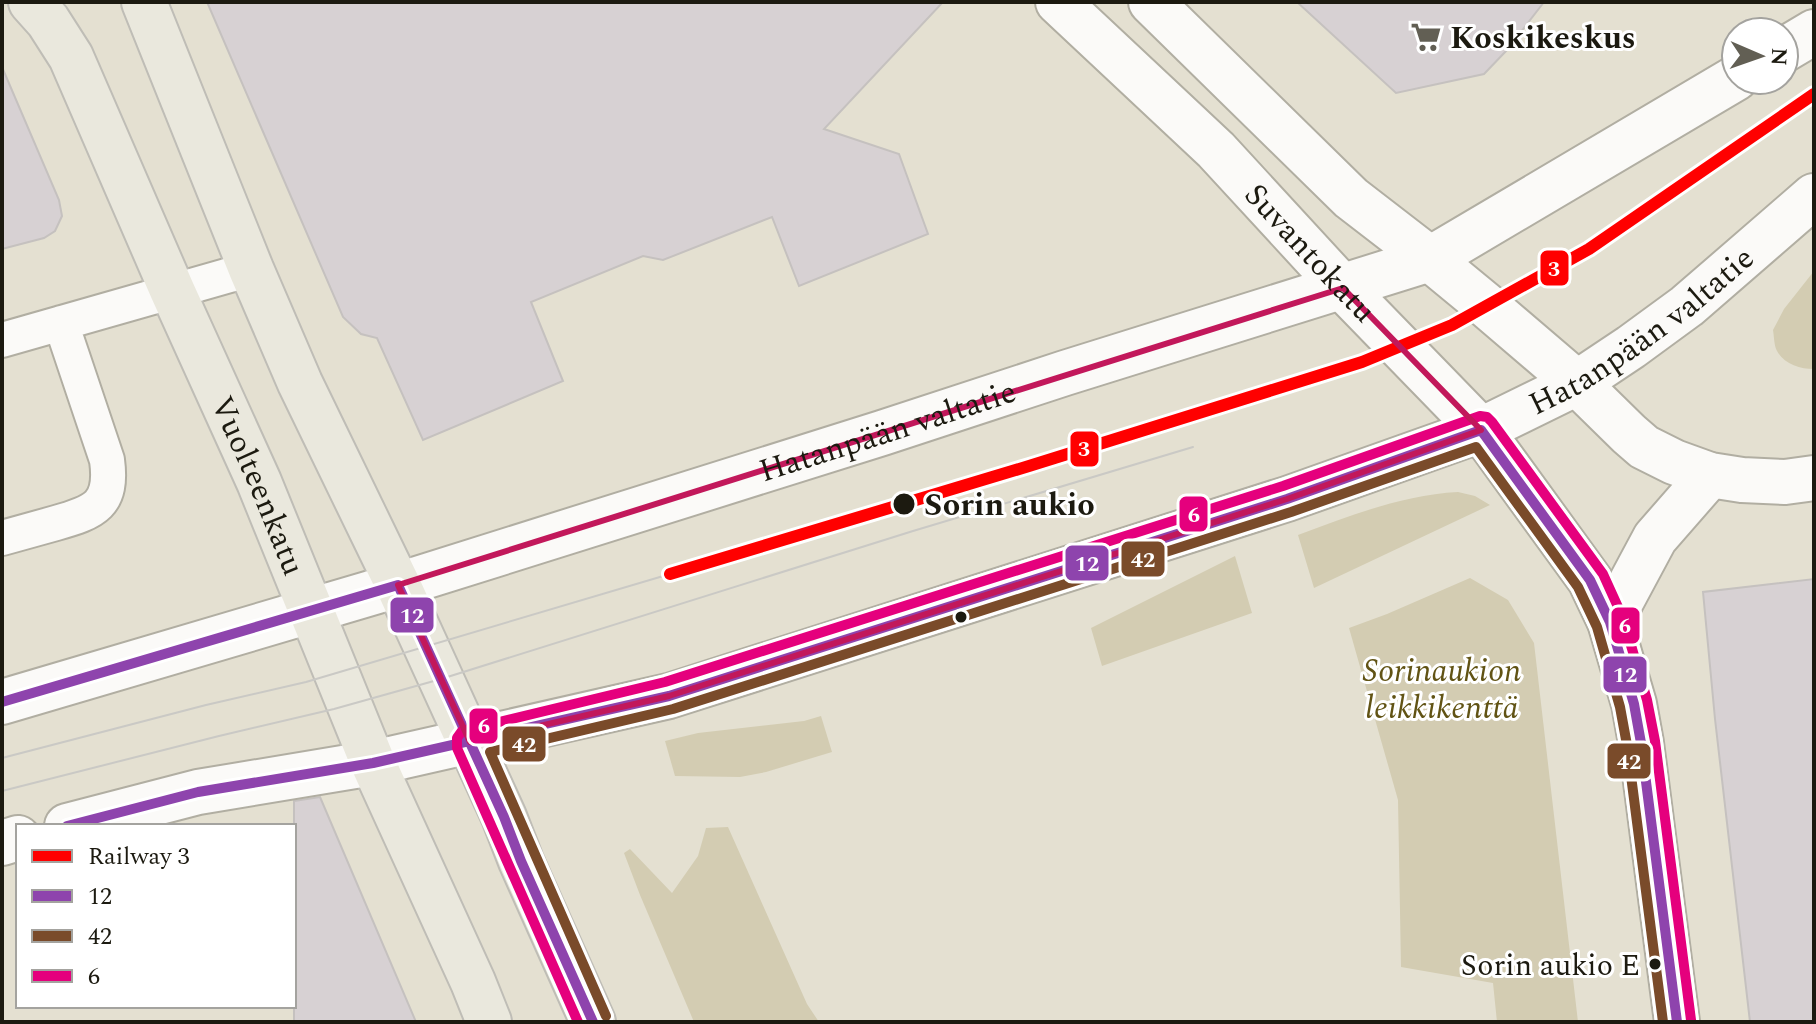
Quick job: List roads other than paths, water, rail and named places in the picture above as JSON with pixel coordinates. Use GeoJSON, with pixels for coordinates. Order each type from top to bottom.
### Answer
{"type":"FeatureCollection","features":[{"type":"Feature","properties":{"kind":"main road","name":"Vuolteenkatu"},"geometry":{"type":"LineString","coordinates":[[31,2],[48,21],[71,57],[259,482],[373,763],[489,1022]]}},
{"type":"Feature","properties":{"kind":"main road"},"geometry":{"type":"LineString","coordinates":[[144,2],[300,383],[470,742],[593,1022]]}},
{"type":"Feature","properties":{"kind":"street","name":"Suvantokatu"},"geometry":{"type":"LineString","coordinates":[[1058,2],[1216,150],[1343,288],[1481,430],[1590,580],[1610,622],[1634,704],[1677,1022]]}},
{"type":"Feature","properties":{"kind":"street","name":"Suvantokatu"},"geometry":{"type":"LineString","coordinates":[[1151,2],[1351,198],[1430,259],[1577,383],[1644,447],[1710,475],[1785,482],[1814,478]]}},
{"type":"Feature","properties":{"kind":"street","name":"Hatanpään valtatie"},"geometry":{"type":"LineString","coordinates":[[2,702],[398,585],[1430,259],[1720,87]]}},
{"type":"Feature","properties":{"kind":"street","name":"Hatanpään valtatie"},"geometry":{"type":"LineString","coordinates":[[75,824],[198,792],[373,763],[669,696],[1287,499],[1481,430],[1577,383],[1687,306],[1814,196]]}},
{"type":"Feature","properties":{"kind":"street"},"geometry":{"type":"LineString","coordinates":[[1610,622],[1655,538],[1710,475]]}},
{"type":"Feature","properties":{"kind":"lane"},"geometry":{"type":"LineString","coordinates":[[2,340],[251,269]]}},
{"type":"Feature","properties":{"kind":"lane"},"geometry":{"type":"LineString","coordinates":[[2,538],[85,515],[99,505],[106,490],[109,474],[107,460],[61,323]]}},
{"type":"Feature","properties":{"kind":"tram line"},"geometry":{"type":"LineString","coordinates":[[2,791],[334,709],[441,679],[1193,447]]}},
{"type":"Feature","properties":{"kind":"tram line"},"geometry":{"type":"LineString","coordinates":[[2,758],[306,682],[670,574]]}},
{"type":"Feature","properties":{"kind":"rail line","name":"3"},"geometry":{"type":"LineString","coordinates":[[670,574],[1362,362],[1452,325],[1589,249],[1814,94]]}},
{"type":"Feature","properties":{"kind":"place","name":"Koskikeskus"},"geometry":{"type":"Point","coordinates":[1426,37]}},
{"type":"Feature","properties":{"kind":"place","name":"Sorin aukio"},"geometry":{"type":"Point","coordinates":[904,504]}},
{"type":"Feature","properties":{"kind":"place","name":"Sorin aukio E"},"geometry":{"type":"Point","coordinates":[1655,964]}},
{"type":"Feature","properties":{"kind":"park label","name":"Sorinaukion leikkikenttä"},"geometry":{"type":"Point","coordinates":[1442,688]}}]}
